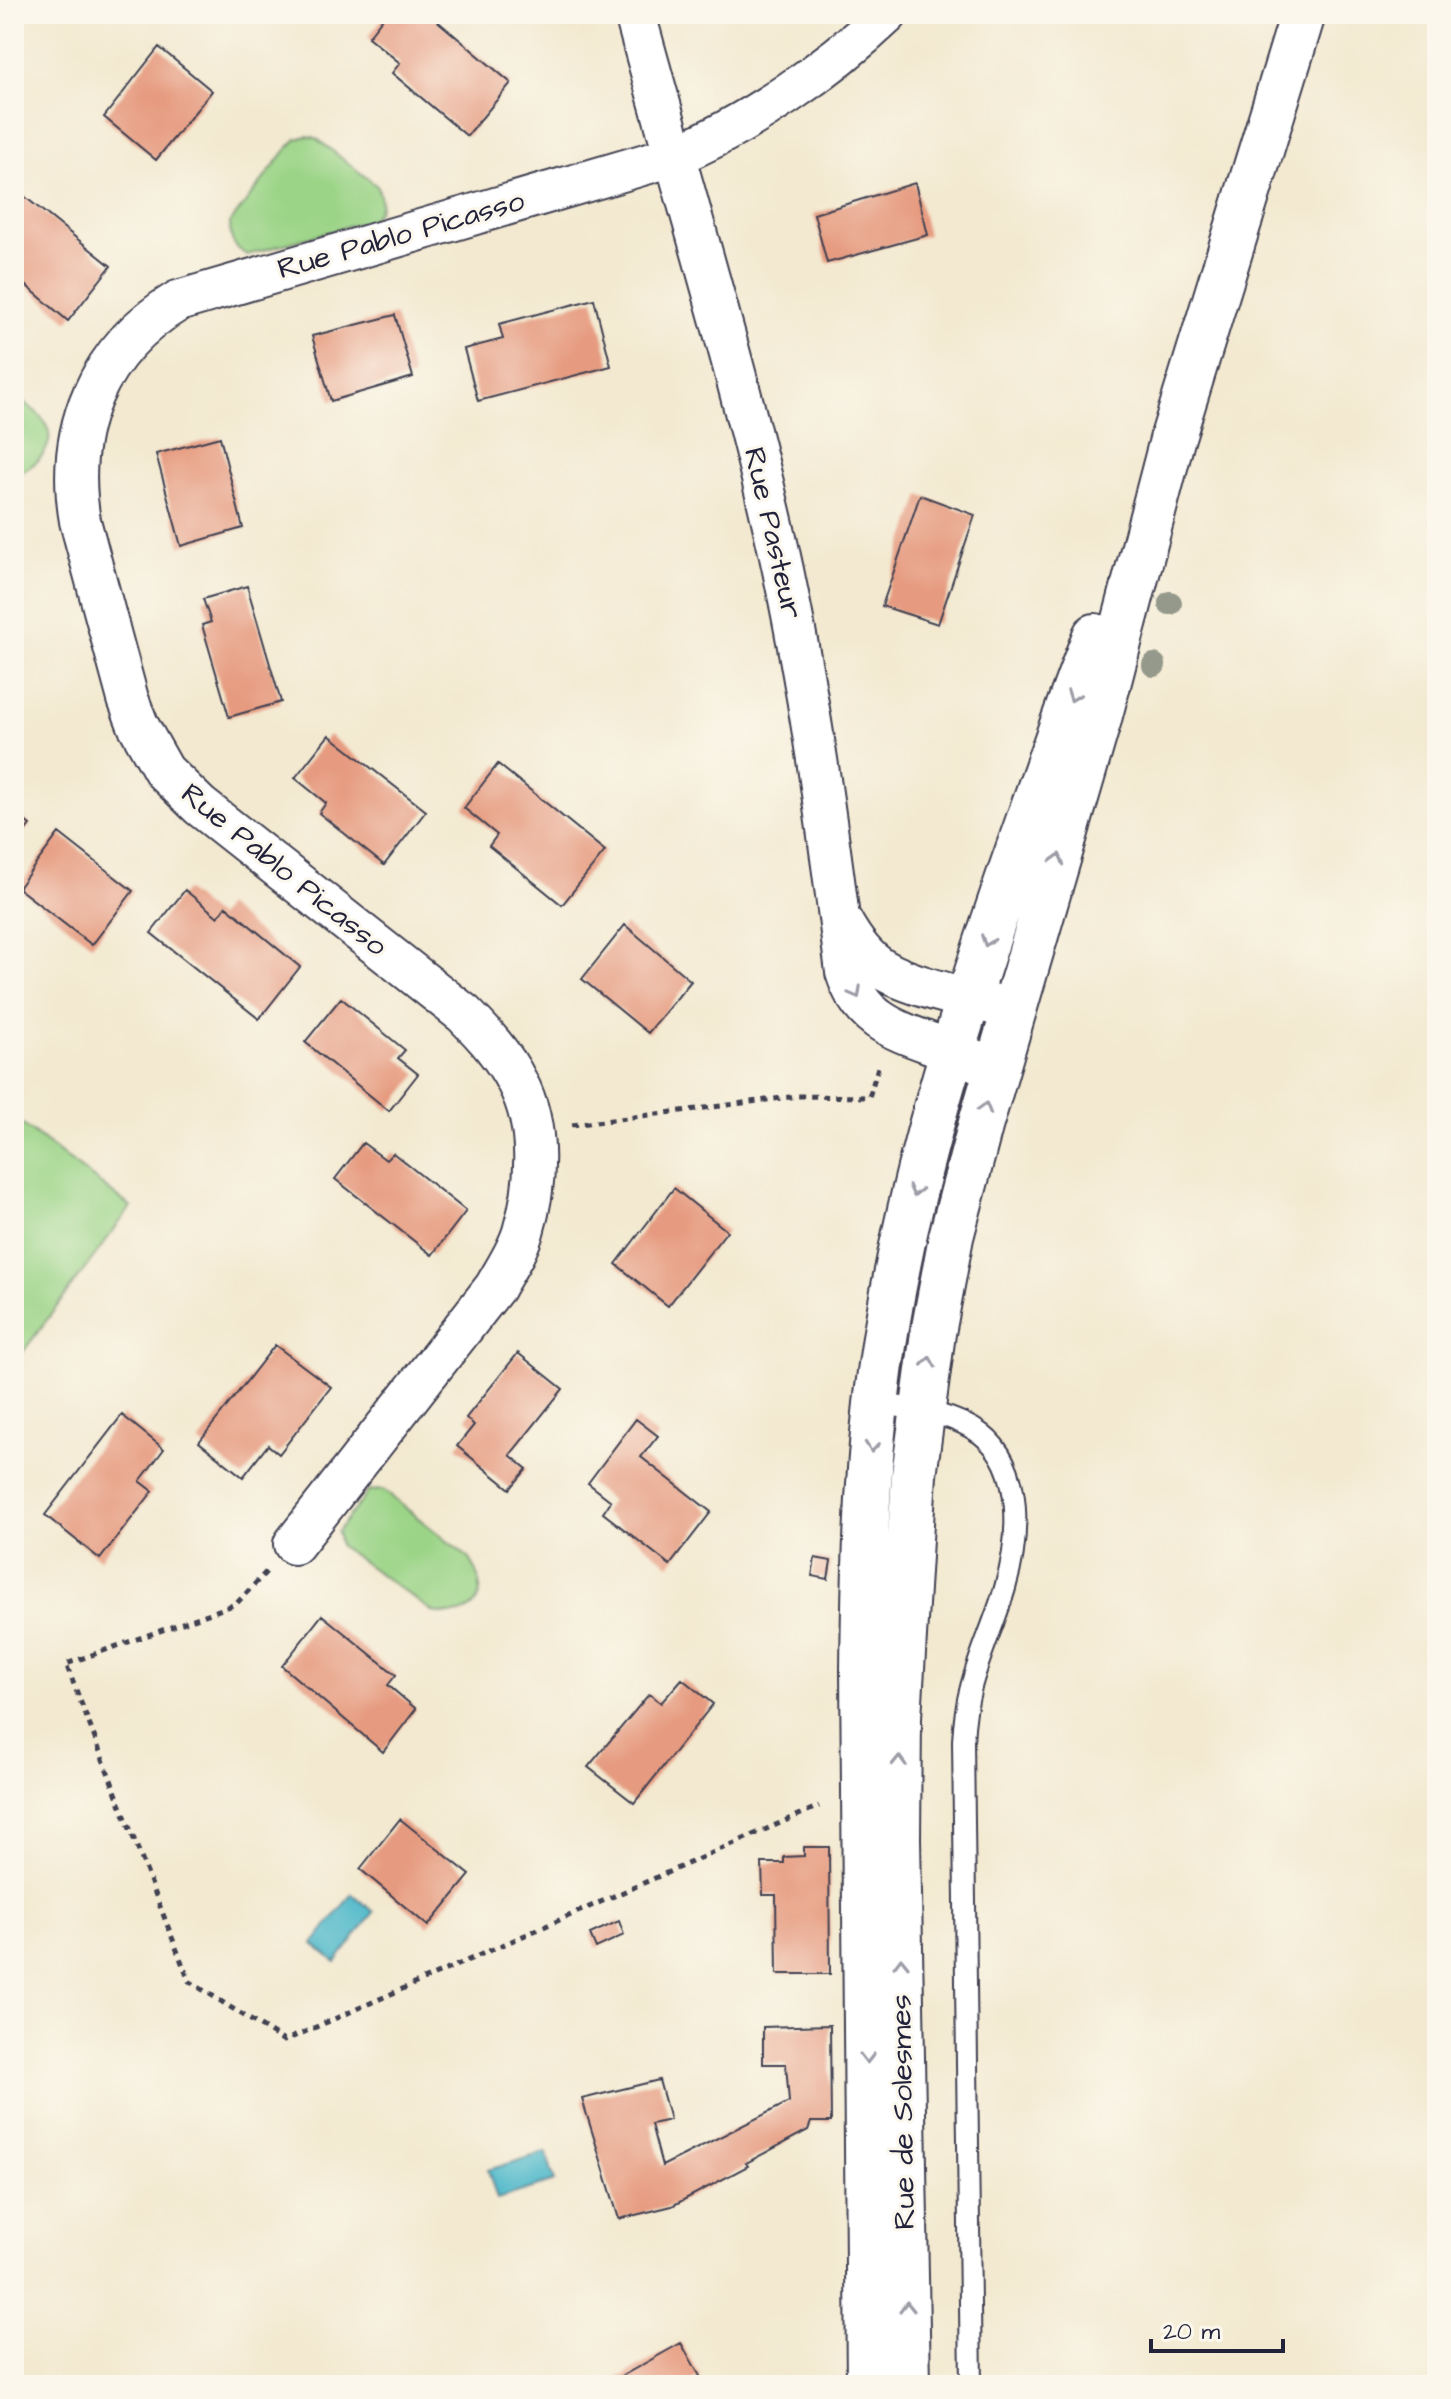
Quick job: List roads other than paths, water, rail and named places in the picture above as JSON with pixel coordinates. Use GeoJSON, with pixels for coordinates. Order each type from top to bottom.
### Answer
{"type":"FeatureCollection","features":[{"type":"Feature","properties":{"kind":"main road"},"geometry":{"type":"LineString","coordinates":[[882,1839],[901,1675],[922,1411],[951,1237],[996,1068],[1099,719],[1172,440],[1303,14]]}},
{"type":"Feature","properties":{"kind":"main road"},"geometry":{"type":"LineString","coordinates":[[882,1839],[864,1786],[865,1555],[876,1403],[908,1222],[968,998],[1067,710],[1172,440]]}},
{"type":"Feature","properties":{"kind":"main road","name":"Rue de Solesmes"},"geometry":{"type":"LineString","coordinates":[[869,2385],[882,1839]]}},
{"type":"Feature","properties":{"kind":"main road","name":"Rue de Solesmes"},"geometry":{"type":"LineString","coordinates":[[882,1839],[908,2385]]}},
{"type":"Feature","properties":{"kind":"street","name":"Rue Pasteur"},"geometry":{"type":"LineString","coordinates":[[635,14],[758,462],[781,560],[798,646],[846,972],[852,990],[863,1006],[890,1028],[996,1068]]}},
{"type":"Feature","properties":{"kind":"street"},"geometry":{"type":"LineString","coordinates":[[673,156],[748,118],[847,51],[887,14]]}},
{"type":"Feature","properties":{"kind":"street","name":"Rue Pablo Picasso"},"geometry":{"type":"LineString","coordinates":[[294,1544],[495,1287],[511,1260],[523,1234],[530,1202],[535,1167],[531,1131],[519,1085],[488,1038],[464,1014],[200,806],[164,771],[150,749],[128,699],[80,521],[75,468],[84,418],[106,368],[137,330],[178,301],[673,156]]}},
{"type":"Feature","properties":{"kind":"street","name":"Rue Pasteur"},"geometry":{"type":"LineString","coordinates":[[840,918],[853,942],[882,969],[1014,1010]]}},
{"type":"Feature","properties":{"kind":"lane"},"geometry":{"type":"LineString","coordinates":[[876,1403],[922,1411],[963,1423],[982,1434],[998,1451],[1009,1473],[1014,1499],[1011,1559],[1006,1587],[971,1688],[963,1741],[971,2385]]}},
{"type":"Feature","properties":{"kind":"water"},"geometry":{"type":"Polygon","coordinates":[[[352,1894],[374,1912],[336,1962],[313,1944],[352,1894]]]}},
{"type":"Feature","properties":{"kind":"water"},"geometry":{"type":"Polygon","coordinates":[[[546,2152],[555,2181],[497,2199],[488,2170],[546,2152]]]}}]}
